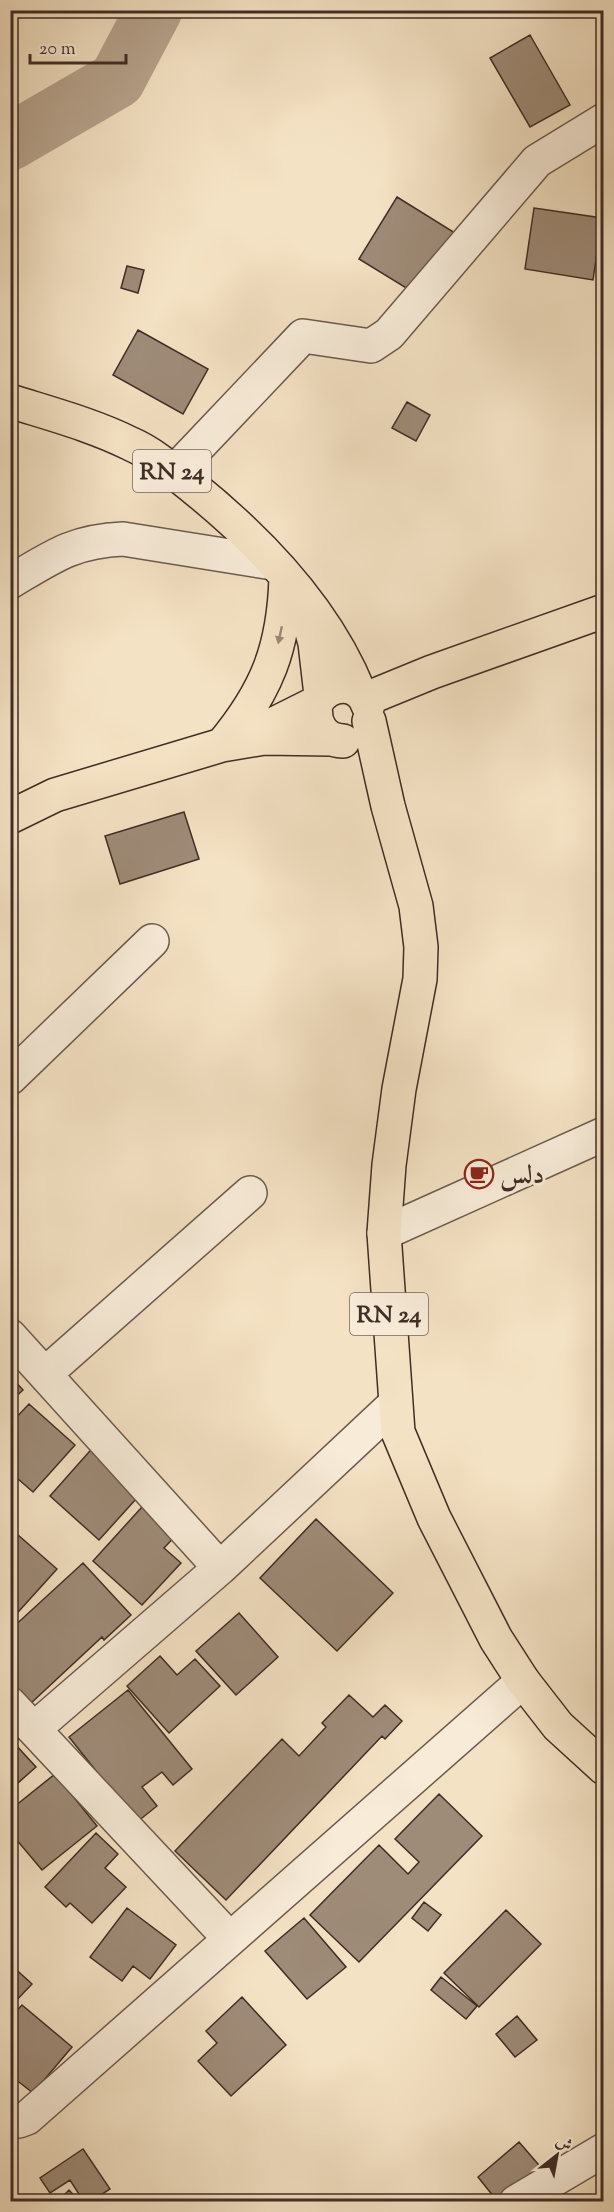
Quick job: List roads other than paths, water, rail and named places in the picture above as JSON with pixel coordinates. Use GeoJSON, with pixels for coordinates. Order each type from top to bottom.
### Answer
{"type":"FeatureCollection","features":[{"type":"Feature","properties":{"kind":"main road","name":"RN 24"},"geometry":{"type":"LineString","coordinates":[[10,401],[133,444],[174,472],[226,515],[286,578],[328,629],[351,670],[365,704],[388,806],[399,838],[416,906],[421,947],[420,979],[399,1089],[389,1165],[384,1233],[395,1404],[399,1432],[434,1518],[496,1639],[522,1681],[558,1726],[603,1768]]}},
{"type":"Feature","properties":{"kind":"main road","name":"RN 24"},"geometry":{"type":"LineString","coordinates":[[286,578],[315,643],[319,699]]}},
{"type":"Feature","properties":{"kind":"main road"},"geometry":{"type":"LineString","coordinates":[[232,743],[271,668],[280,638],[285,608],[286,578]]}},
{"type":"Feature","properties":{"kind":"main road"},"geometry":{"type":"LineString","coordinates":[[365,704],[432,672],[603,611]]}},
{"type":"Feature","properties":{"kind":"main road"},"geometry":{"type":"LineString","coordinates":[[10,817],[55,795],[232,743],[286,737],[349,741],[365,730],[365,704],[350,687],[340,686],[330,689],[319,699],[232,743]]}},
{"type":"Feature","properties":{"kind":"main road"},"geometry":{"type":"LineString","coordinates":[[319,699],[315,712],[318,728],[335,740]]}},
{"type":"Feature","properties":{"kind":"main road","name":"RN 24"},"geometry":{"type":"LineString","coordinates":[[335,740],[366,771],[388,806]]}},
{"type":"Feature","properties":{"kind":"street"},"geometry":{"type":"LineString","coordinates":[[174,472],[303,336],[371,346],[389,334],[537,161],[603,120]]}},
{"type":"Feature","properties":{"kind":"street"},"geometry":{"type":"LineString","coordinates":[[10,582],[75,546],[99,540],[123,539],[286,578]]}},
{"type":"Feature","properties":{"kind":"street"},"geometry":{"type":"LineString","coordinates":[[10,1078],[152,941]]}},
{"type":"Feature","properties":{"kind":"street"},"geometry":{"type":"LineString","coordinates":[[384,1233],[603,1134]]}},
{"type":"Feature","properties":{"kind":"street"},"geometry":{"type":"LineString","coordinates":[[45,1374],[250,1192]]}},
{"type":"Feature","properties":{"kind":"street"},"geometry":{"type":"LineString","coordinates":[[10,1336],[220,1568]]}},
{"type":"Feature","properties":{"kind":"street"},"geometry":{"type":"LineString","coordinates":[[34,1729],[220,1568],[395,1404]]}},
{"type":"Feature","properties":{"kind":"street"},"geometry":{"type":"LineString","coordinates":[[10,2120],[19,2121],[27,2118],[522,1681]]}},
{"type":"Feature","properties":{"kind":"street"},"geometry":{"type":"LineString","coordinates":[[10,1704],[230,1939]]}},
{"type":"Feature","properties":{"kind":"street"},"geometry":{"type":"LineString","coordinates":[[516,2202],[603,2150]]}},
{"type":"Feature","properties":{"kind":"waterway"},"geometry":{"type":"LineString","coordinates":[[10,142],[117,80],[154,10]]}},
{"type":"Feature","properties":{"kind":"place","name":"دلس"},"geometry":{"type":"Point","coordinates":[479,1174]}}]}
